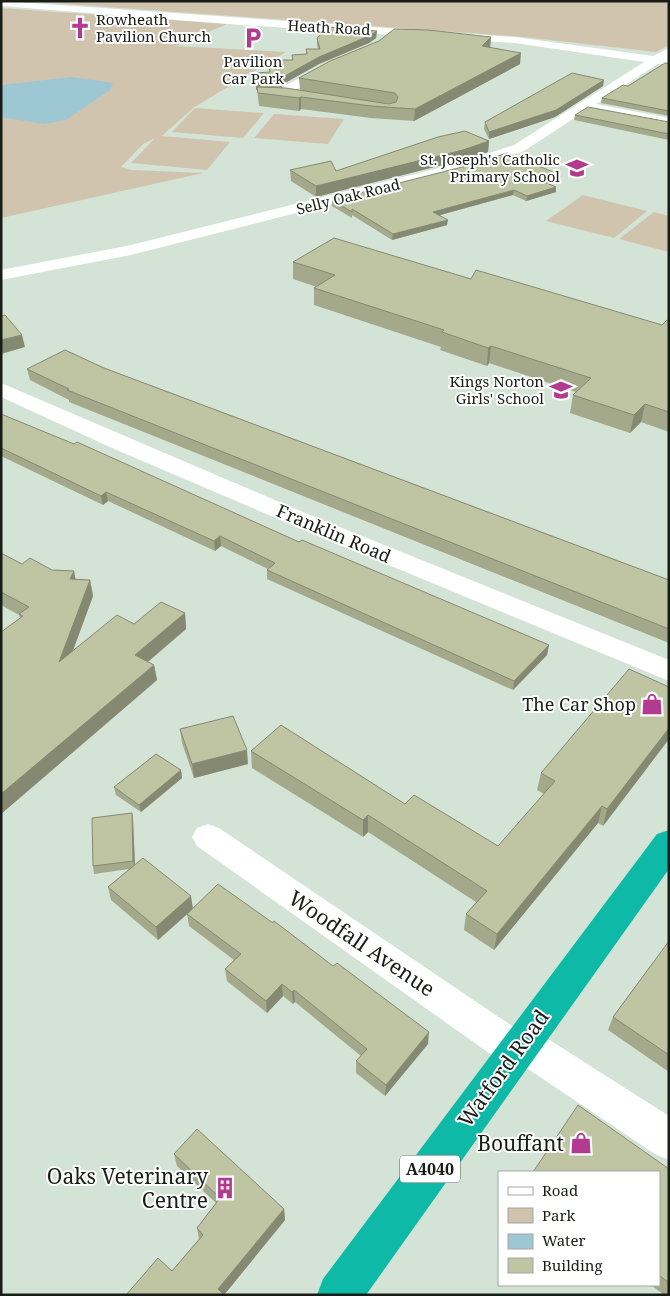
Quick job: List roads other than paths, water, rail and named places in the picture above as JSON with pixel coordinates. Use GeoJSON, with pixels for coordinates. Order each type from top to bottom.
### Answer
{"type":"FeatureCollection","features":[{"type":"Feature","properties":{"kind":"highway","name":"Watford Road"},"geometry":{"type":"LineString","coordinates":[[339,1295],[669,843]]}},
{"type":"Feature","properties":{"kind":"street","name":"Heath Road"},"geometry":{"type":"LineString","coordinates":[[1,4],[515,40],[664,58]]}},
{"type":"Feature","properties":{"kind":"street"},"geometry":{"type":"LineString","coordinates":[[378,44],[392,35],[394,31]]}},
{"type":"Feature","properties":{"kind":"street","name":"Selly Oak Road"},"geometry":{"type":"LineString","coordinates":[[1,275],[132,250],[468,165],[518,148],[583,105],[664,58]]}},
{"type":"Feature","properties":{"kind":"street"},"geometry":{"type":"LineString","coordinates":[[286,94],[289,89],[328,66],[345,60]]}},
{"type":"Feature","properties":{"kind":"street"},"geometry":{"type":"LineString","coordinates":[[269,94],[286,94],[334,101]]}},
{"type":"Feature","properties":{"kind":"street"},"geometry":{"type":"LineString","coordinates":[[583,105],[669,122]]}},
{"type":"Feature","properties":{"kind":"street","name":"Franklin Road"},"geometry":{"type":"LineString","coordinates":[[1,389],[120,443],[301,520],[669,671]]}},
{"type":"Feature","properties":{"kind":"street","name":"Woodfall Avenue"},"geometry":{"type":"LineString","coordinates":[[208,837],[519,1046],[669,1140]]}},
{"type":"Feature","properties":{"kind":"water"},"geometry":{"type":"Polygon","coordinates":[[[72,77],[113,83],[110,90],[66,120],[44,124],[1,117],[1,85],[72,77]]]}},
{"type":"Feature","properties":{"kind":"place","name":"Rowheath Pavilion Church"},"geometry":{"type":"Point","coordinates":[80,28]}},
{"type":"Feature","properties":{"kind":"place","name":"Pavilion Car Park"},"geometry":{"type":"Point","coordinates":[253,38]}},
{"type":"Feature","properties":{"kind":"place","name":"St. Joseph's Catholic Primary School"},"geometry":{"type":"Point","coordinates":[577,168]}},
{"type":"Feature","properties":{"kind":"place","name":"Kings Norton Girls' School"},"geometry":{"type":"Point","coordinates":[561,390]}},
{"type":"Feature","properties":{"kind":"place","name":"The Car Shop"},"geometry":{"type":"Point","coordinates":[652,704]}},
{"type":"Feature","properties":{"kind":"place","name":"Bouffant"},"geometry":{"type":"Point","coordinates":[581,1143]}},
{"type":"Feature","properties":{"kind":"place","name":"Oaks Veterinary Centre"},"geometry":{"type":"Point","coordinates":[225,1188]}}]}
